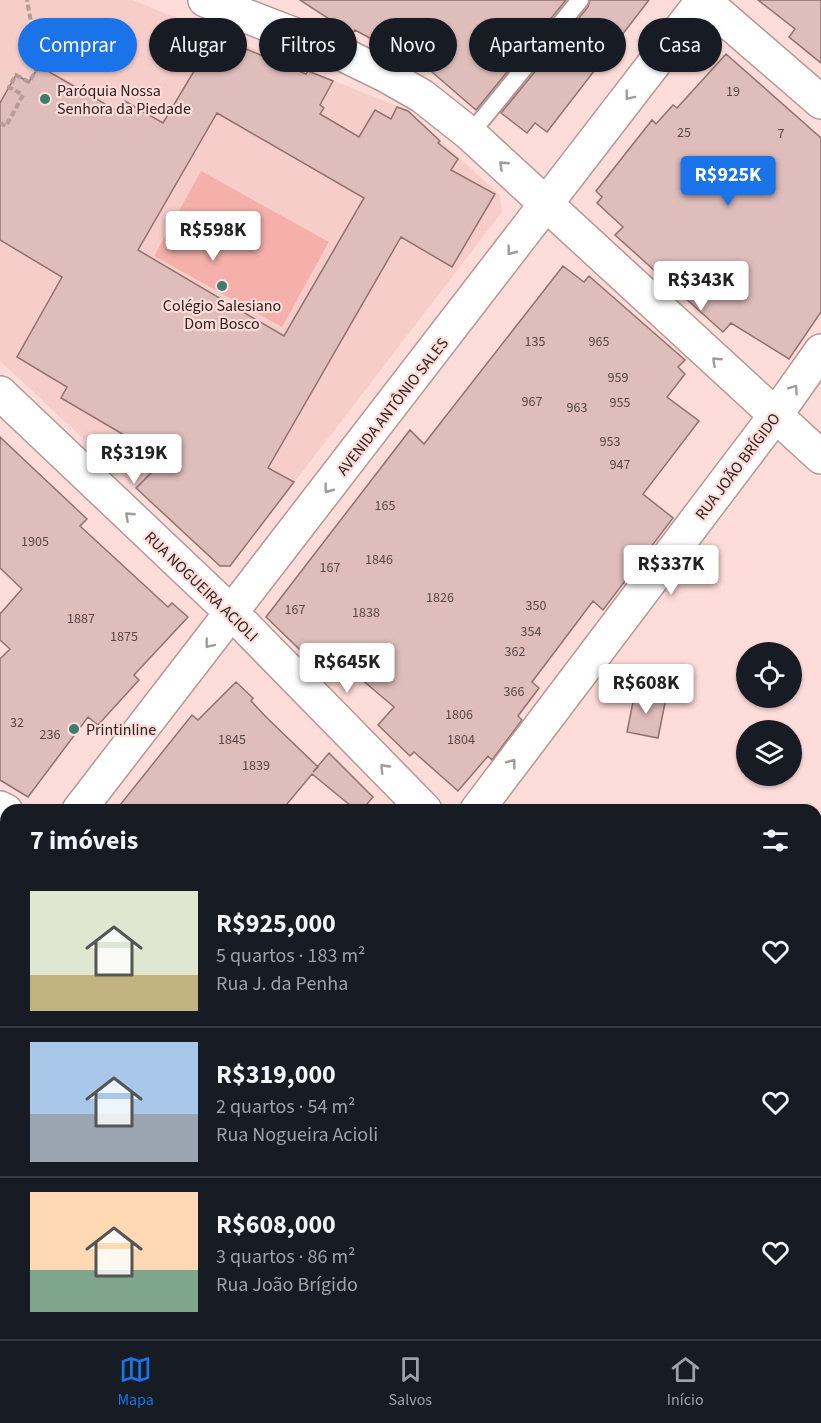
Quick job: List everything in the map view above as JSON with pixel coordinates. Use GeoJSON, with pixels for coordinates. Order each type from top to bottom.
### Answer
{"type":"FeatureCollection","features":[{"type":"Feature","properties":{"kind":"street"},"geometry":{"type":"LineString","coordinates":[[205,0],[334,50],[422,96],[470,134],[821,457]]}},
{"type":"Feature","properties":{"kind":"street"},"geometry":{"type":"LineString","coordinates":[[703,0],[821,102]]}},
{"type":"Feature","properties":{"kind":"street","name":"AVENIDA ANTÔNIO SALES"},"geometry":{"type":"LineString","coordinates":[[84,804],[233,614],[703,0]]}},
{"type":"Feature","properties":{"kind":"street","name":"RUA JOÃO BRÍGIDO"},"geometry":{"type":"LineString","coordinates":[[482,804],[775,416],[821,351]]}},
{"type":"Feature","properties":{"kind":"street","name":"RUA NOGUEIRA ACIOLI"},"geometry":{"type":"LineString","coordinates":[[0,393],[233,614],[419,804]]}},
{"type":"Feature","properties":{"kind":"lane"},"geometry":{"type":"LineString","coordinates":[[470,134],[580,0]]}},
{"type":"Feature","properties":{"kind":"path"},"geometry":{"type":"LineString","coordinates":[[0,123],[6,126],[23,96],[9,87],[16,75],[29,82],[39,66],[27,0]]}},
{"type":"Feature","properties":{"kind":"shaded area","name":"Colégio Salesiano Dom Bosco"},"geometry":{"type":"Polygon","coordinates":[[[0,0],[132,0],[177,18],[149,18],[149,72],[247,72],[247,46],[259,51],[259,72],[312,72],[407,110],[500,195],[502,212],[230,566],[220,566],[0,361],[0,0]]]}},
{"type":"Feature","properties":{"kind":"shaded area"},"geometry":{"type":"Polygon","coordinates":[[[201,171],[329,242],[282,327],[154,256],[201,171]]]}},
{"type":"Feature","properties":{"kind":"building"},"geometry":{"type":"Polygon","coordinates":[[[300,0],[566,0],[551,18],[469,18],[469,72],[507,72],[476,110],[432,72],[457,72],[457,18],[369,18],[369,38],[357,31],[357,18],[328,18],[300,0]]]}},
{"type":"Feature","properties":{"kind":"building"},"geometry":{"type":"Polygon","coordinates":[[[590,0],[649,0],[626,30],[626,18],[579,18],[588,7],[590,0]]]}},
{"type":"Feature","properties":{"kind":"building"},"geometry":{"type":"Polygon","coordinates":[[[758,0],[821,0],[821,63],[789,37],[795,29],[758,0]]]}},
{"type":"Feature","properties":{"kind":"building","name":"Colégio Salesiano Dom Bosco"},"geometry":{"type":"Polygon","coordinates":[[[247,49],[259,54],[259,72],[306,74],[310,72],[333,81],[320,105],[324,108],[320,114],[359,137],[375,110],[391,119],[397,107],[408,111],[440,141],[438,143],[458,159],[451,170],[495,194],[452,267],[401,237],[268,468],[294,482],[230,566],[220,566],[136,488],[165,459],[61,398],[67,387],[17,357],[62,277],[0,240],[0,103],[16,75],[29,82],[35,72],[49,72],[119,112],[125,101],[163,123],[193,72],[247,72],[247,49]],[[217,113],[138,250],[284,336],[364,198],[217,113]]]}},
{"type":"Feature","properties":{"kind":"building"},"geometry":{"type":"Polygon","coordinates":[[[726,54],[821,138],[821,312],[789,359],[731,323],[723,332],[615,235],[623,227],[597,203],[602,197],[596,191],[652,120],[656,124],[673,105],[677,108],[710,72],[722,72],[722,58],[726,54]]]}},
{"type":"Feature","properties":{"kind":"building"},"geometry":{"type":"Polygon","coordinates":[[[535,72],[593,72],[547,132],[535,123],[527,133],[501,113],[535,72]]]}},
{"type":"Feature","properties":{"kind":"building"},"geometry":{"type":"Polygon","coordinates":[[[563,266],[584,282],[589,276],[685,360],[678,367],[685,374],[667,397],[699,421],[643,494],[673,518],[603,610],[593,601],[532,682],[539,688],[518,716],[522,720],[492,760],[488,756],[458,791],[414,752],[410,756],[378,725],[394,707],[354,673],[346,681],[324,673],[266,617],[410,430],[424,444],[563,266]]]}},
{"type":"Feature","properties":{"kind":"building"},"geometry":{"type":"Polygon","coordinates":[[[0,437],[87,519],[80,526],[168,607],[172,603],[188,617],[134,675],[139,680],[98,725],[88,717],[28,797],[0,780],[0,659],[10,649],[0,640],[0,614],[22,589],[0,568],[0,437]]]}},
{"type":"Feature","properties":{"kind":"building"},"geometry":{"type":"Polygon","coordinates":[[[236,682],[253,698],[251,701],[266,717],[318,767],[329,753],[373,797],[367,804],[349,804],[312,774],[287,804],[121,804],[192,715],[198,720],[236,682]]]}},
{"type":"Feature","properties":{"kind":"building"},"geometry":{"type":"Polygon","coordinates":[[[635,692],[666,698],[658,738],[627,732],[635,692]]]}},
{"type":"Feature","properties":{"kind":"place","name":"Paróquia Nossa Senhora da Piedade"},"geometry":{"type":"Point","coordinates":[45,99]}},
{"type":"Feature","properties":{"kind":"place","name":"Colégio Salesiano Dom Bosco"},"geometry":{"type":"Point","coordinates":[222,286]}},
{"type":"Feature","properties":{"kind":"place","name":"Printinline"},"geometry":{"type":"Point","coordinates":[74,729]}}]}
